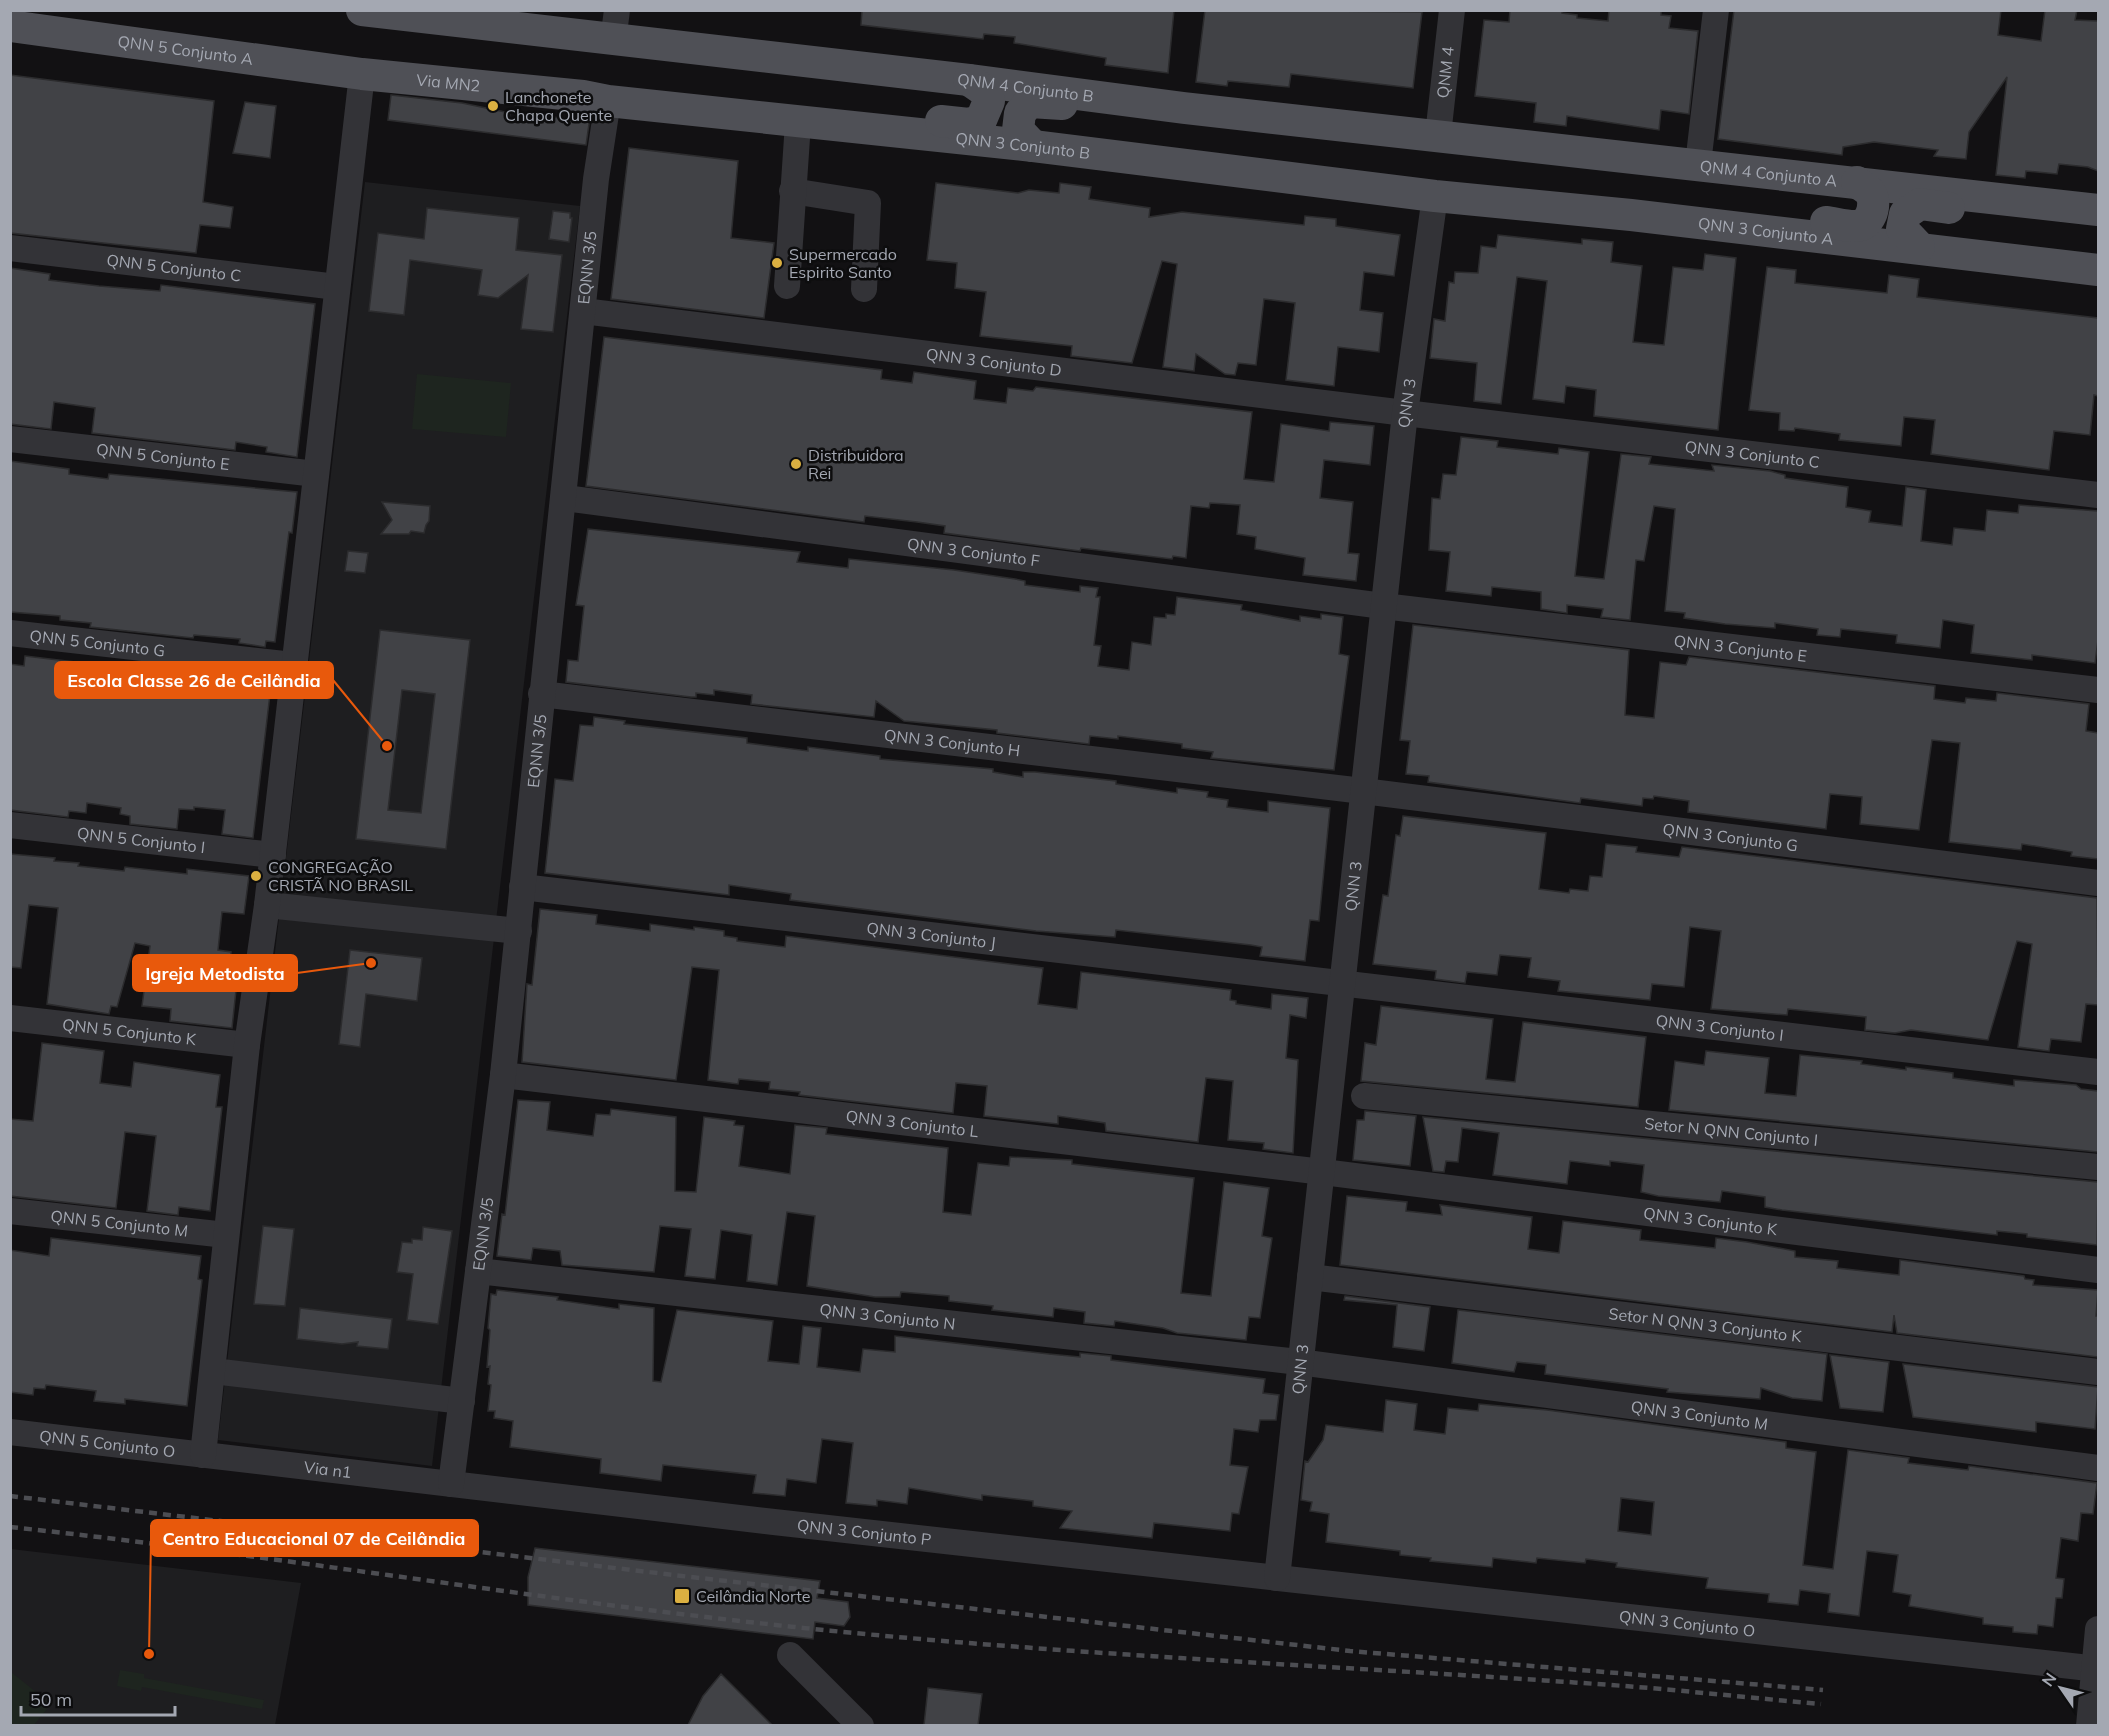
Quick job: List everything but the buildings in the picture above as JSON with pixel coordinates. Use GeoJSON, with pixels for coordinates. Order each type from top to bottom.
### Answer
{"type":"FeatureCollection","features":[{"type":"Feature","properties":{"kind":"main road"},"geometry":{"type":"LineString","coordinates":[[362,10],[615,26]]}},
{"type":"Feature","properties":{"kind":"main road","name":"QNN 5 Conjunto A"},"geometry":{"type":"LineString","coordinates":[[10,26],[362,74]]}},
{"type":"Feature","properties":{"kind":"main road","name":"QNM 4 Conjunto B"},"geometry":{"type":"LineString","coordinates":[[615,26],[969,80],[1239,114],[1438,135]]}},
{"type":"Feature","properties":{"kind":"main road","name":"Via MN2"},"geometry":{"type":"LineString","coordinates":[[362,74],[583,96],[608,101]]}},
{"type":"Feature","properties":{"kind":"main road"},"geometry":{"type":"LineString","coordinates":[[731,115],[811,107],[969,124],[981,120],[989,101],[985,91],[969,80]]}},
{"type":"Feature","properties":{"kind":"main road","name":"QNN 3 Conjunto B"},"geometry":{"type":"LineString","coordinates":[[608,101],[798,123],[1033,146],[1435,196]]}},
{"type":"Feature","properties":{"kind":"main road"},"geometry":{"type":"LineString","coordinates":[[1033,146],[1017,130],[1018,120],[1025,107],[1038,101],[1172,119],[1239,114]]}},
{"type":"Feature","properties":{"kind":"main road","name":"QNM 4 Conjunto A"},"geometry":{"type":"LineString","coordinates":[[1438,135],[2098,210]]}},
{"type":"Feature","properties":{"kind":"main road"},"geometry":{"type":"LineString","coordinates":[[1631,215],[1727,210],[1858,226],[1866,222],[1874,204],[1869,191],[1857,182]]}},
{"type":"Feature","properties":{"kind":"main road","name":"QNN 3 Conjunto A"},"geometry":{"type":"LineString","coordinates":[[1435,196],[1918,247],[2098,270]]}},
{"type":"Feature","properties":{"kind":"main road"},"geometry":{"type":"LineString","coordinates":[[1918,247],[1902,230],[1902,220],[1909,209],[1920,204],[2038,222],[2098,216]]}},
{"type":"Feature","properties":{"kind":"street","name":"QNM 4"},"geometry":{"type":"LineString","coordinates":[[1438,135],[1452,10]]}},
{"type":"Feature","properties":{"kind":"street"},"geometry":{"type":"LineString","coordinates":[[1698,164],[1716,10]]}},
{"type":"Feature","properties":{"kind":"street"},"geometry":{"type":"LineString","coordinates":[[203,1455],[247,1045],[273,855],[362,74]]}},
{"type":"Feature","properties":{"kind":"street","name":"EQNN 3/5"},"geometry":{"type":"LineString","coordinates":[[451,1484],[503,1075],[597,179],[608,101]]}},
{"type":"Feature","properties":{"kind":"street"},"geometry":{"type":"LineString","coordinates":[[787,286],[798,123]]}},
{"type":"Feature","properties":{"kind":"street"},"geometry":{"type":"LineString","coordinates":[[792,191],[868,203],[864,289]]}},
{"type":"Feature","properties":{"kind":"street","name":"QNN 3"},"geometry":{"type":"LineString","coordinates":[[1277,1578],[1383,606],[1405,414],[1435,196]]}},
{"type":"Feature","properties":{"kind":"street","name":"QNN 5 Conjunto C"},"geometry":{"type":"LineString","coordinates":[[10,248],[337,287]]}},
{"type":"Feature","properties":{"kind":"street","name":"QNN 3 Conjunto D"},"geometry":{"type":"LineString","coordinates":[[583,310],[1405,414]]}},
{"type":"Feature","properties":{"kind":"street","name":"QNN 3 Conjunto C"},"geometry":{"type":"LineString","coordinates":[[1405,414],[2098,495]]}},
{"type":"Feature","properties":{"kind":"street","name":"QNN 5 Conjunto E"},"geometry":{"type":"LineString","coordinates":[[10,439],[316,474]]}},
{"type":"Feature","properties":{"kind":"street","name":"QNN 3 Conjunto F"},"geometry":{"type":"LineString","coordinates":[[565,498],[1383,606]]}},
{"type":"Feature","properties":{"kind":"street","name":"QNN 3 Conjunto E"},"geometry":{"type":"LineString","coordinates":[[1383,606],[2098,690]]}},
{"type":"Feature","properties":{"kind":"street","name":"QNN 5 Conjunto G"},"geometry":{"type":"LineString","coordinates":[[10,633],[293,665]]}},
{"type":"Feature","properties":{"kind":"street","name":"QNN 3 Conjunto H"},"geometry":{"type":"LineString","coordinates":[[542,694],[1364,791]]}},
{"type":"Feature","properties":{"kind":"street","name":"QNN 3 Conjunto G"},"geometry":{"type":"LineString","coordinates":[[1364,791],[2098,883]]}},
{"type":"Feature","properties":{"kind":"street","name":"QNN 5 Conjunto I"},"geometry":{"type":"LineString","coordinates":[[10,825],[273,855]]}},
{"type":"Feature","properties":{"kind":"street","name":"QNN 3 Conjunto J"},"geometry":{"type":"LineString","coordinates":[[522,887],[1341,985]]}},
{"type":"Feature","properties":{"kind":"street"},"geometry":{"type":"LineString","coordinates":[[267,904],[519,931]]}},
{"type":"Feature","properties":{"kind":"street","name":"QNN 3 Conjunto I"},"geometry":{"type":"LineString","coordinates":[[1341,985],[2098,1072]]}},
{"type":"Feature","properties":{"kind":"street","name":"QNN 5 Conjunto K"},"geometry":{"type":"LineString","coordinates":[[10,1018],[247,1045]]}},
{"type":"Feature","properties":{"kind":"street","name":"QNN 3 Conjunto L"},"geometry":{"type":"LineString","coordinates":[[503,1075],[1323,1172]]}},
{"type":"Feature","properties":{"kind":"street","name":"Setor N QNN Conjunto I"},"geometry":{"type":"LineString","coordinates":[[1364,1096],[2098,1167]]}},
{"type":"Feature","properties":{"kind":"street","name":"QNN 3 Conjunto K"},"geometry":{"type":"LineString","coordinates":[[1323,1172],[2098,1270]]}},
{"type":"Feature","properties":{"kind":"street","name":"QNN 5 Conjunto M"},"geometry":{"type":"LineString","coordinates":[[10,1211],[226,1235]]}},
{"type":"Feature","properties":{"kind":"street","name":"QNN 3 Conjunto N"},"geometry":{"type":"LineString","coordinates":[[478,1271],[1299,1362]]}},
{"type":"Feature","properties":{"kind":"street","name":"Setor N QNN 3 Conjunto K"},"geometry":{"type":"LineString","coordinates":[[1310,1277],[2098,1372]]}},
{"type":"Feature","properties":{"kind":"street","name":"QNN 3 Conjunto M"},"geometry":{"type":"LineString","coordinates":[[1299,1362],[2098,1468]]}},
{"type":"Feature","properties":{"kind":"street"},"geometry":{"type":"LineString","coordinates":[[213,1371],[462,1401]]}},
{"type":"Feature","properties":{"kind":"street","name":"QNN 5 Conjunto O"},"geometry":{"type":"LineString","coordinates":[[10,1432],[203,1455]]}},
{"type":"Feature","properties":{"kind":"street","name":"Via n1"},"geometry":{"type":"LineString","coordinates":[[203,1455],[451,1484]]}},
{"type":"Feature","properties":{"kind":"street","name":"QNN 3 Conjunto P"},"geometry":{"type":"LineString","coordinates":[[451,1484],[1277,1578]]}},
{"type":"Feature","properties":{"kind":"street","name":"QNN 3 Conjunto O"},"geometry":{"type":"LineString","coordinates":[[1277,1578],[2097,1669]]}},
{"type":"Feature","properties":{"kind":"street"},"geometry":{"type":"LineString","coordinates":[[2089,1725],[2097,1669],[2098,1629]]}},
{"type":"Feature","properties":{"kind":"street"},"geometry":{"type":"LineString","coordinates":[[790,1655],[861,1725]]}},
{"type":"Feature","properties":{"kind":"shaded area"},"geometry":{"type":"Polygon","coordinates":[[[365,182],[580,206],[432,1466],[218,1440],[365,182]]]}},
{"type":"Feature","properties":{"kind":"shaded area"},"geometry":{"type":"Polygon","coordinates":[[[417,374],[511,383],[506,437],[412,429],[417,374]]]}},
{"type":"Feature","properties":{"kind":"shaded area"},"geometry":{"type":"Polygon","coordinates":[[[11,1549],[301,1583],[275,1725],[11,1726],[11,1549]]]}},
{"type":"Feature","properties":{"kind":"shaded area"},"geometry":{"type":"Polygon","coordinates":[[[120,1670],[144,1674],[144,1678],[264,1700],[262,1709],[142,1687],[141,1691],[117,1686],[120,1670]]]}},
{"type":"Feature","properties":{"kind":"shaded area"},"geometry":{"type":"Polygon","coordinates":[[[11,1672],[51,1704],[34,1725],[11,1725],[11,1672]]]}},
{"type":"Feature","properties":{"kind":"railway"},"geometry":{"type":"LineString","coordinates":[[10,1496],[682,1576],[1350,1651],[1823,1690]]}},
{"type":"Feature","properties":{"kind":"railway"},"geometry":{"type":"LineString","coordinates":[[10,1527],[221,1552],[537,1596],[854,1633],[1138,1655],[1611,1685],[1821,1704]]}},
{"type":"Feature","properties":{"kind":"place","name":"Lanchonete Chapa Quente"},"geometry":{"type":"Point","coordinates":[493,106]}},
{"type":"Feature","properties":{"kind":"place","name":"Supermercado Espirito Santo"},"geometry":{"type":"Point","coordinates":[777,263]}},
{"type":"Feature","properties":{"kind":"place","name":"Distribuidora Rei"},"geometry":{"type":"Point","coordinates":[796,464]}},
{"type":"Feature","properties":{"kind":"place","name":"Escola Classe 26 de Ceilândia"},"geometry":{"type":"Point","coordinates":[387,746]}},
{"type":"Feature","properties":{"kind":"place","name":"CONGREGAÇÃO CRISTÃ NO BRASIL"},"geometry":{"type":"Point","coordinates":[256,876]}},
{"type":"Feature","properties":{"kind":"place","name":"Igreja Metodista"},"geometry":{"type":"Point","coordinates":[371,963]}},
{"type":"Feature","properties":{"kind":"place","name":"Ceilândia Norte"},"geometry":{"type":"Point","coordinates":[682,1596]}},
{"type":"Feature","properties":{"kind":"place","name":"Centro Educacional 07 de Ceilândia"},"geometry":{"type":"Point","coordinates":[149,1654]}}]}
